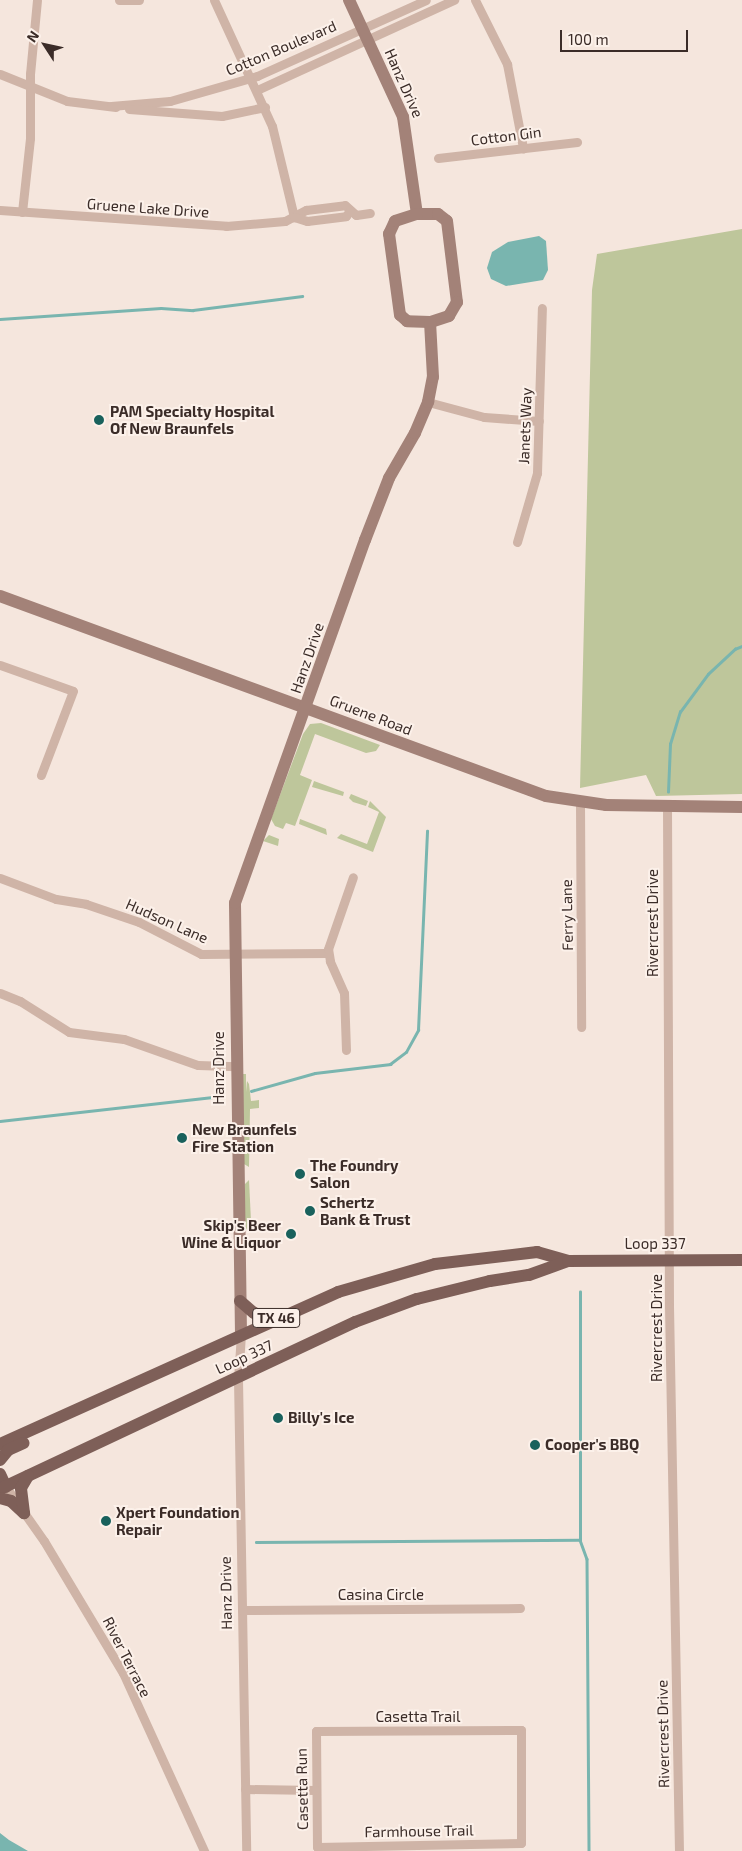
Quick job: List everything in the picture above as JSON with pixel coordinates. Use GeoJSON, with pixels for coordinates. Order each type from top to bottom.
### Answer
{"type":"FeatureCollection","features":[{"type":"Feature","properties":{"kind":"main road","name":"Loop 337"},"geometry":{"type":"LineString","coordinates":[[0,1444],[92,1404],[240,1334],[338,1292],[435,1264],[537,1252],[568,1261],[742,1260]]}},
{"type":"Feature","properties":{"kind":"main road","name":"Loop 337"},"geometry":{"type":"LineString","coordinates":[[2,1491],[28,1476],[238,1379],[355,1322],[417,1299],[490,1280],[529,1275],[568,1261]]}},
{"type":"Feature","properties":{"kind":"main road"},"geometry":{"type":"LineString","coordinates":[[240,1301],[254,1313],[274,1319]]}},
{"type":"Feature","properties":{"kind":"main road"},"geometry":{"type":"LineString","coordinates":[[0,1460],[8,1450],[86,1413],[92,1404]]}},
{"type":"Feature","properties":{"kind":"main road"},"geometry":{"type":"LineString","coordinates":[[0,1474],[2,1491],[24,1513]]}},
{"type":"Feature","properties":{"kind":"main road"},"geometry":{"type":"LineString","coordinates":[[24,1513],[22,1488],[28,1476]]}},
{"type":"Feature","properties":{"kind":"street"},"geometry":{"type":"LineString","coordinates":[[22,212],[30,138],[30,88],[37,0]]}},
{"type":"Feature","properties":{"kind":"street"},"geometry":{"type":"LineString","coordinates":[[119,0],[139,0]]}},
{"type":"Feature","properties":{"kind":"street"},"geometry":{"type":"LineString","coordinates":[[214,0],[257,90],[279,145],[294,217]]}},
{"type":"Feature","properties":{"kind":"street","name":"Hanz Drive"},"geometry":{"type":"LineString","coordinates":[[348,0],[403,117],[417,214]]}},
{"type":"Feature","properties":{"kind":"street","name":"Cotton Boulevard"},"geometry":{"type":"LineString","coordinates":[[257,90],[426,0]]}},
{"type":"Feature","properties":{"kind":"street","name":"Cotton Boulevard"},"geometry":{"type":"LineString","coordinates":[[111,106],[170,101],[251,77],[454,0]]}},
{"type":"Feature","properties":{"kind":"street"},"geometry":{"type":"LineString","coordinates":[[474,0],[507,64],[523,148]]}},
{"type":"Feature","properties":{"kind":"street","name":"Cotton Boulevard"},"geometry":{"type":"LineString","coordinates":[[0,74],[30,88],[67,101],[193,116],[222,116],[265,108]]}},
{"type":"Feature","properties":{"kind":"street","name":"Cotton Gin"},"geometry":{"type":"LineString","coordinates":[[438,158],[578,142]]}},
{"type":"Feature","properties":{"kind":"street","name":"Gruene Lake Drive"},"geometry":{"type":"LineString","coordinates":[[0,210],[198,226],[269,224],[294,217],[307,221],[346,216],[350,210],[356,215],[370,213]]}},
{"type":"Feature","properties":{"kind":"street"},"geometry":{"type":"LineString","coordinates":[[417,214],[438,214],[447,220],[457,302],[449,316],[430,322],[406,321],[400,315],[389,234],[391,225],[398,219],[417,214]]}},
{"type":"Feature","properties":{"kind":"street","name":"Janets Way"},"geometry":{"type":"LineString","coordinates":[[517,542],[536,486],[542,308]]}},
{"type":"Feature","properties":{"kind":"street","name":"Hanz Drive"},"geometry":{"type":"LineString","coordinates":[[246,1851],[238,1379],[240,1301],[234,916],[239,890],[307,708],[383,493],[428,402],[433,376],[430,322]]}},
{"type":"Feature","properties":{"kind":"street"},"geometry":{"type":"LineString","coordinates":[[428,402],[484,417],[539,421]]}},
{"type":"Feature","properties":{"kind":"street","name":"Gruene Road"},"geometry":{"type":"LineString","coordinates":[[0,596],[522,789],[580,804],[742,807]]}},
{"type":"Feature","properties":{"kind":"street"},"geometry":{"type":"LineString","coordinates":[[0,665],[73,691],[41,776]]}},
{"type":"Feature","properties":{"kind":"street","name":"Ferry Lane"},"geometry":{"type":"LineString","coordinates":[[580,804],[580,1027]]}},
{"type":"Feature","properties":{"kind":"street","name":"Rivercrest Drive"},"geometry":{"type":"LineString","coordinates":[[667,806],[670,1260],[679,1851]]}},
{"type":"Feature","properties":{"kind":"street"},"geometry":{"type":"LineString","coordinates":[[346,1050],[344,993],[328,953],[353,877]]}},
{"type":"Feature","properties":{"kind":"street","name":"Hudson Lane"},"geometry":{"type":"LineString","coordinates":[[0,878],[56,898],[86,904],[140,922],[198,953],[328,953]]}},
{"type":"Feature","properties":{"kind":"street"},"geometry":{"type":"LineString","coordinates":[[0,994],[20,1001],[68,1032],[124,1039],[198,1064],[236,1066]]}},
{"type":"Feature","properties":{"kind":"street","name":"River Terrace"},"geometry":{"type":"LineString","coordinates":[[24,1513],[89,1613],[123,1673],[204,1851]]}},
{"type":"Feature","properties":{"kind":"street","name":"Casina Circle"},"geometry":{"type":"LineString","coordinates":[[242,1610],[520,1608]]}},
{"type":"Feature","properties":{"kind":"street","name":"Casetta Trail"},"geometry":{"type":"LineString","coordinates":[[316,1731],[521,1730],[521,1843]]}},
{"type":"Feature","properties":{"kind":"street","name":"Casetta Run"},"geometry":{"type":"LineString","coordinates":[[316,1731],[315,1790],[317,1847]]}},
{"type":"Feature","properties":{"kind":"street"},"geometry":{"type":"LineString","coordinates":[[245,1789],[315,1790]]}},
{"type":"Feature","properties":{"kind":"street","name":"Farmhouse Trail"},"geometry":{"type":"LineString","coordinates":[[317,1847],[521,1843]]}},
{"type":"Feature","properties":{"kind":"green space"},"geometry":{"type":"Polygon","coordinates":[[[742,229],[742,794],[656,796],[646,775],[580,788],[592,290],[597,254],[742,229]]]}},
{"type":"Feature","properties":{"kind":"green space"},"geometry":{"type":"Polygon","coordinates":[[[321,723],[380,745],[376,751],[366,753],[315,734],[300,775],[312,780],[295,826],[286,823],[283,829],[275,826],[271,819],[303,734],[310,724],[321,723]]]}},
{"type":"Feature","properties":{"kind":"green space"},"geometry":{"type":"Polygon","coordinates":[[[314,781],[344,792],[343,796],[312,787],[314,781]]]}},
{"type":"Feature","properties":{"kind":"green space"},"geometry":{"type":"Polygon","coordinates":[[[351,794],[368,801],[366,806],[353,802],[349,798],[351,794]]]}},
{"type":"Feature","properties":{"kind":"green space"},"geometry":{"type":"Polygon","coordinates":[[[370,801],[386,817],[373,852],[337,838],[341,834],[367,844],[379,812],[368,807],[370,801]]]}},
{"type":"Feature","properties":{"kind":"green space"},"geometry":{"type":"Polygon","coordinates":[[[300,819],[326,829],[327,835],[299,824],[300,819]]]}},
{"type":"Feature","properties":{"kind":"green space"},"geometry":{"type":"Polygon","coordinates":[[[269,835],[279,839],[278,846],[263,841],[269,835]]]}},
{"type":"Feature","properties":{"kind":"green space"},"geometry":{"type":"Polygon","coordinates":[[[241,1074],[246,1074],[246,1092],[247,1081],[251,1101],[259,1100],[259,1108],[250,1109],[249,1167],[244,1164],[241,1074]]]}},
{"type":"Feature","properties":{"kind":"green space"},"geometry":{"type":"Polygon","coordinates":[[[249,1180],[250,1233],[244,1226],[245,1184],[249,1180]]]}},
{"type":"Feature","properties":{"kind":"water"},"geometry":{"type":"Polygon","coordinates":[[[539,236],[546,241],[548,270],[543,280],[506,286],[491,279],[487,268],[492,252],[508,242],[539,236]]]}},
{"type":"Feature","properties":{"kind":"water"},"geometry":{"type":"Polygon","coordinates":[[[0,1833],[9,1840],[28,1851],[0,1851],[0,1833]]]}},
{"type":"Feature","properties":{"kind":"waterway"},"geometry":{"type":"LineString","coordinates":[[0,319],[161,308],[193,310],[302,296]]}},
{"type":"Feature","properties":{"kind":"waterway"},"geometry":{"type":"LineString","coordinates":[[668,792],[670,744],[680,712],[708,674],[735,649],[742,646]]}},
{"type":"Feature","properties":{"kind":"waterway"},"geometry":{"type":"LineString","coordinates":[[251,1091],[315,1073],[390,1064],[406,1052],[418,1030],[427,831]]}},
{"type":"Feature","properties":{"kind":"waterway"},"geometry":{"type":"LineString","coordinates":[[0,1121],[224,1096]]}},
{"type":"Feature","properties":{"kind":"waterway"},"geometry":{"type":"LineString","coordinates":[[580,1292],[580,1540]]}},
{"type":"Feature","properties":{"kind":"waterway"},"geometry":{"type":"LineString","coordinates":[[256,1542],[580,1540],[587,1559],[589,1851]]}},
{"type":"Feature","properties":{"kind":"place","name":"PAM Specialty Hospital Of New Braunfels"},"geometry":{"type":"Point","coordinates":[99,420]}},
{"type":"Feature","properties":{"kind":"place","name":"New Braunfels Fire Station"},"geometry":{"type":"Point","coordinates":[182,1138]}},
{"type":"Feature","properties":{"kind":"place","name":"The Foundry Salon"},"geometry":{"type":"Point","coordinates":[300,1174]}},
{"type":"Feature","properties":{"kind":"place","name":"Schertz Bank & Trust"},"geometry":{"type":"Point","coordinates":[310,1211]}},
{"type":"Feature","properties":{"kind":"place","name":"Skip's Beer Wine & Liquor"},"geometry":{"type":"Point","coordinates":[291,1234]}},
{"type":"Feature","properties":{"kind":"place","name":"Billy's Ice"},"geometry":{"type":"Point","coordinates":[278,1418]}},
{"type":"Feature","properties":{"kind":"place","name":"Cooper's BBQ"},"geometry":{"type":"Point","coordinates":[535,1445]}},
{"type":"Feature","properties":{"kind":"place","name":"Xpert Foundation Repair"},"geometry":{"type":"Point","coordinates":[106,1521]}}]}
